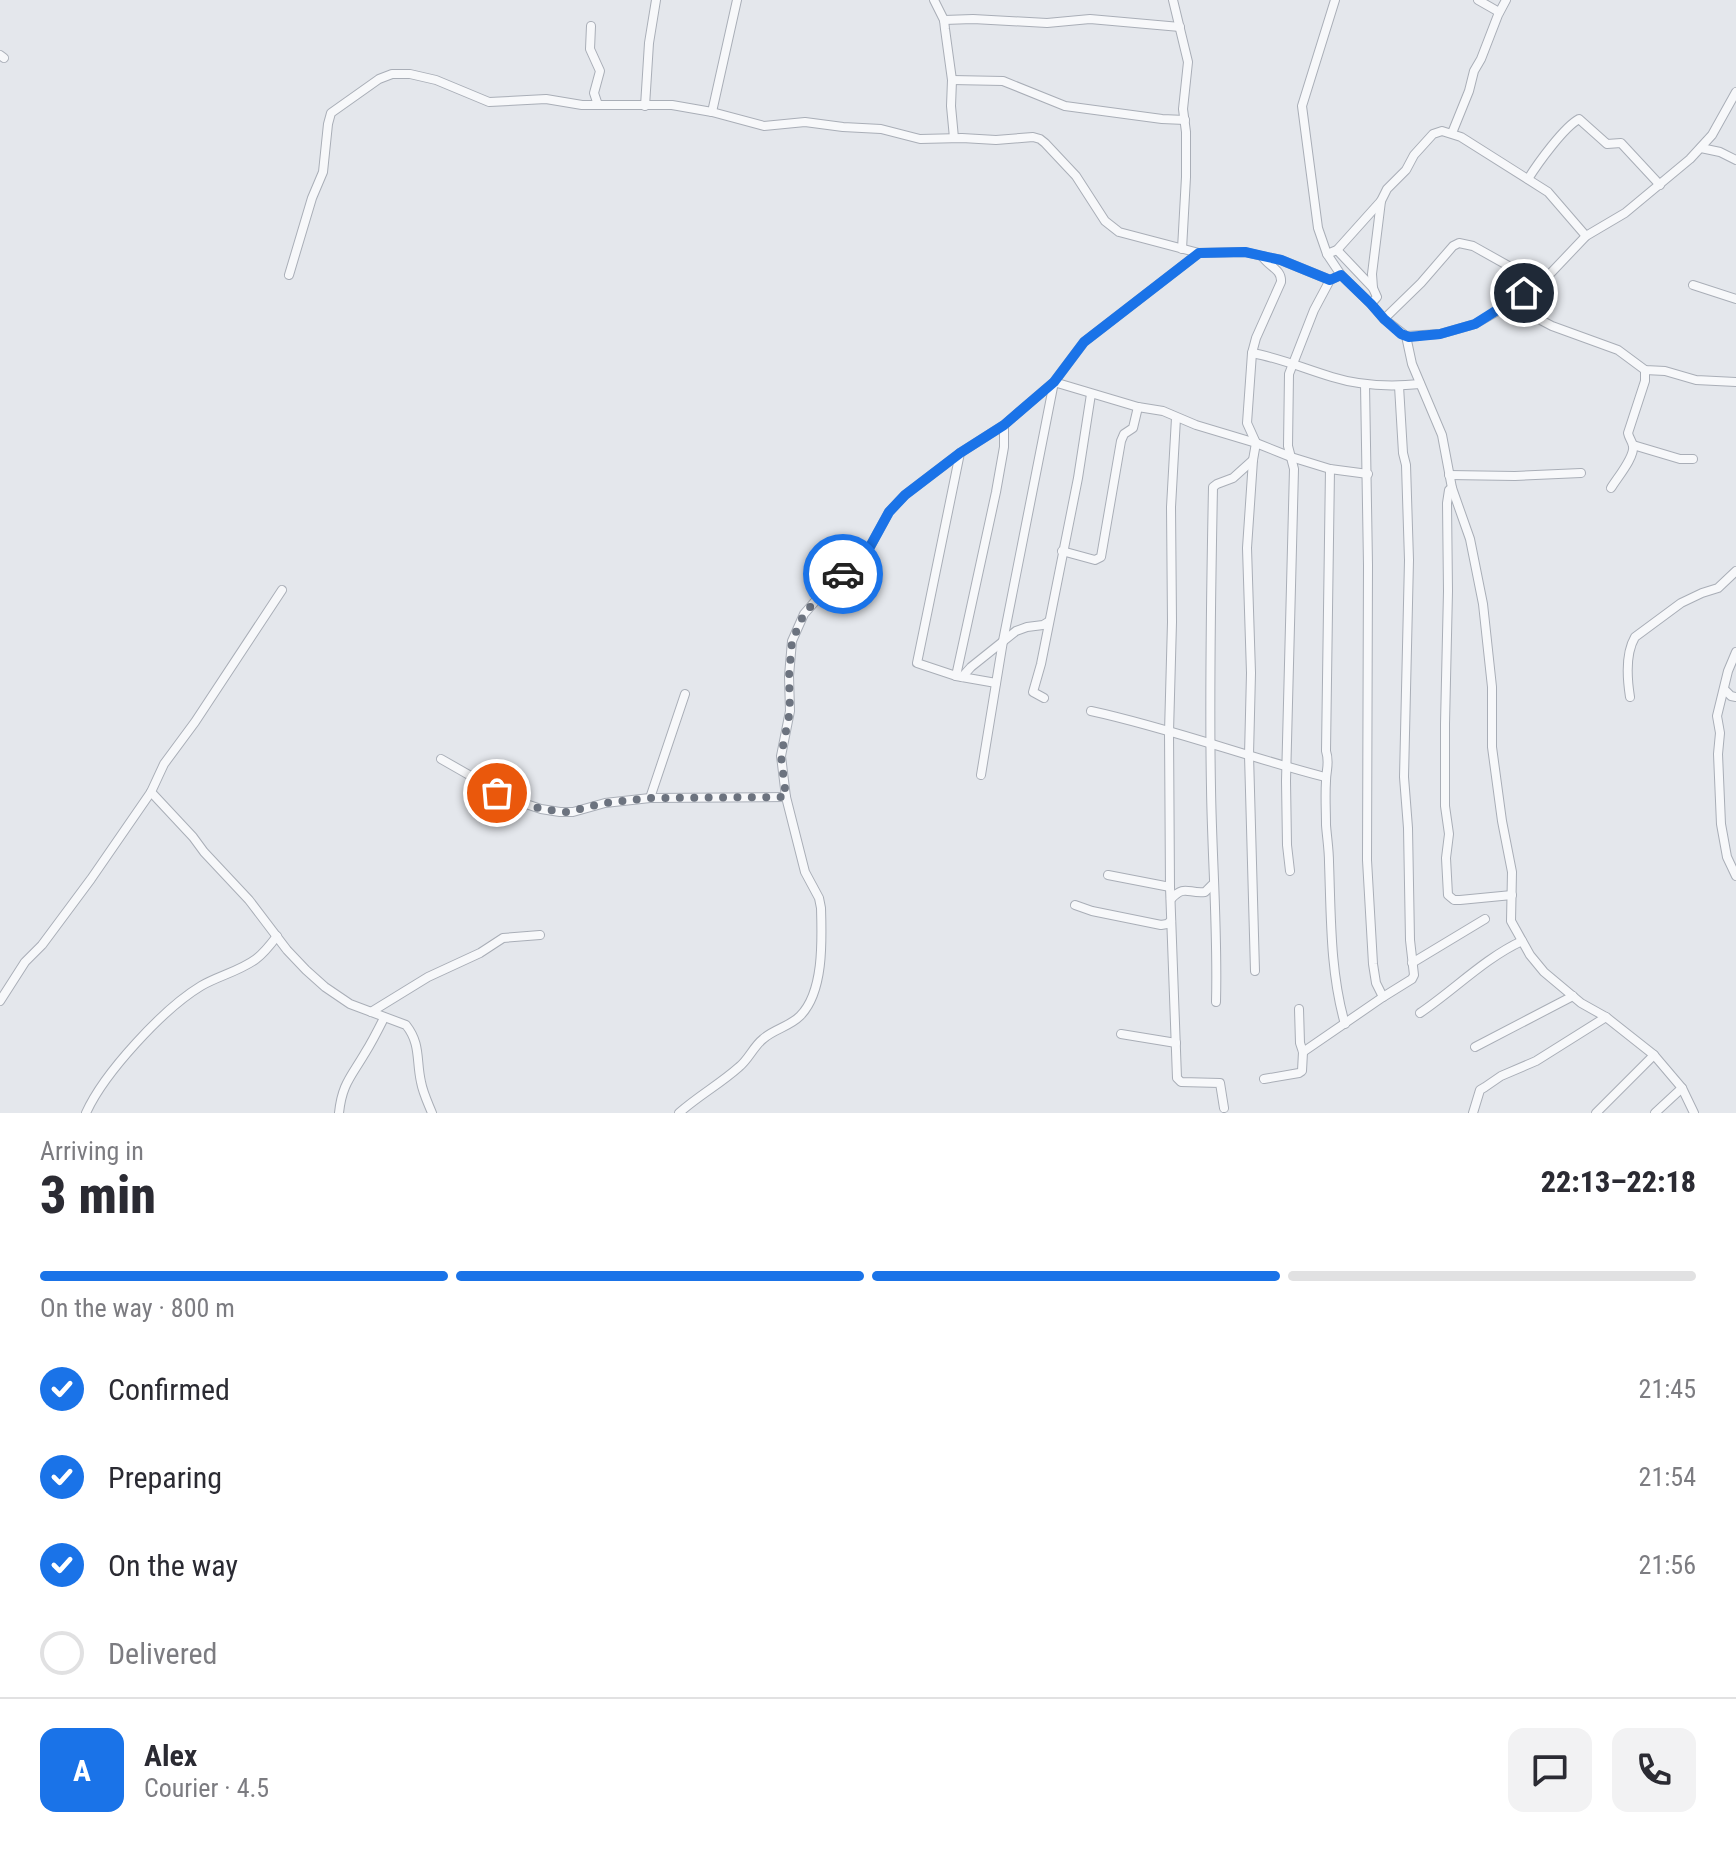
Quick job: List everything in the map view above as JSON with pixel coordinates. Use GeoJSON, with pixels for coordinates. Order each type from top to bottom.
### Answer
{"type":"FeatureCollection","features":[{"type":"Feature","properties":{"kind":"street"},"geometry":{"type":"LineString","coordinates":[[645,106],[649,43],[656,0]]}},
{"type":"Feature","properties":{"kind":"street"},"geometry":{"type":"LineString","coordinates":[[712,112],[737,0]]}},
{"type":"Feature","properties":{"kind":"street"},"geometry":{"type":"LineString","coordinates":[[934,0],[944,20],[952,80],[954,138]]}},
{"type":"Feature","properties":{"kind":"street"},"geometry":{"type":"LineString","coordinates":[[1173,0],[1188,58],[1183,109],[1186,177],[1182,249]]}},
{"type":"Feature","properties":{"kind":"street"},"geometry":{"type":"LineString","coordinates":[[1335,0],[1302,106],[1316,215],[1327,254],[1341,275],[1384,319],[1406,336],[1412,364],[1442,435],[1452,488],[1470,539],[1487,625],[1494,714],[1492,747],[1512,872],[1511,921],[1544,972],[1581,1003],[1606,1017],[1654,1055],[1682,1088],[1694,1113]]}},
{"type":"Feature","properties":{"kind":"street"},"geometry":{"type":"LineString","coordinates":[[1478,0],[1499,12]]}},
{"type":"Feature","properties":{"kind":"street"},"geometry":{"type":"LineString","coordinates":[[1452,133],[1474,71],[1506,0]]}},
{"type":"Feature","properties":{"kind":"street"},"geometry":{"type":"LineString","coordinates":[[944,20],[1050,23],[1090,19],[1180,27]]}},
{"type":"Feature","properties":{"kind":"street"},"geometry":{"type":"LineString","coordinates":[[591,26],[590,49],[600,67],[594,93],[598,105]]}},
{"type":"Feature","properties":{"kind":"street"},"geometry":{"type":"LineString","coordinates":[[289,275],[323,172],[331,113],[382,77],[399,73],[424,77],[489,102],[546,99],[575,104],[674,105],[764,126],[800,122],[881,129],[920,139],[1004,140],[1033,137],[1040,139],[1076,176],[1110,226],[1119,232],[1199,253],[1245,252],[1281,260],[1330,280]]}},
{"type":"Feature","properties":{"kind":"street"},"geometry":{"type":"LineString","coordinates":[[952,80],[1003,81],[1065,106],[1185,120]]}},
{"type":"Feature","properties":{"kind":"street"},"geometry":{"type":"LineString","coordinates":[[1406,336],[1440,334],[1475,324],[1539,283],[1586,236],[1625,213],[1701,148],[1712,135],[1736,92]]}},
{"type":"Feature","properties":{"kind":"street"},"geometry":{"type":"LineString","coordinates":[[1528,179],[1575,119],[1579,119],[1607,144],[1621,143],[1660,185]]}},
{"type":"Feature","properties":{"kind":"street"},"geometry":{"type":"LineString","coordinates":[[1327,254],[1337,250],[1381,201],[1414,155],[1433,134],[1442,131],[1461,137],[1548,192],[1586,236]]}},
{"type":"Feature","properties":{"kind":"street"},"geometry":{"type":"LineString","coordinates":[[1701,148],[1736,160]]}},
{"type":"Feature","properties":{"kind":"street"},"geometry":{"type":"LineString","coordinates":[[1373,288],[1381,201]]}},
{"type":"Feature","properties":{"kind":"street"},"geometry":{"type":"LineString","coordinates":[[1384,319],[1459,243],[1473,246],[1539,283]]}},
{"type":"Feature","properties":{"kind":"street"},"geometry":{"type":"LineString","coordinates":[[1337,250],[1373,288],[1377,297],[1371,304]]}},
{"type":"Feature","properties":{"kind":"street"},"geometry":{"type":"LineString","coordinates":[[679,1113],[737,1070],[766,1036],[781,1030],[800,1016],[815,991],[819,972],[821,908],[805,872],[786,797],[781,756],[790,711],[790,653],[804,614],[838,577],[866,554],[889,512],[905,495],[960,453],[1004,425],[1054,382],[1084,342],[1199,253]]}},
{"type":"Feature","properties":{"kind":"street"},"geometry":{"type":"LineString","coordinates":[[1255,971],[1247,548],[1256,443],[1247,423],[1252,353],[1281,282],[1280,272],[1262,256]]}},
{"type":"Feature","properties":{"kind":"street"},"geometry":{"type":"LineString","coordinates":[[1290,871],[1286,816],[1294,469],[1288,446],[1289,374],[1318,302],[1330,280],[1341,275]]}},
{"type":"Feature","properties":{"kind":"street"},"geometry":{"type":"LineString","coordinates":[[1693,285],[1736,299]]}},
{"type":"Feature","properties":{"kind":"street"},"geometry":{"type":"LineString","coordinates":[[1510,304],[1552,326],[1618,350],[1645,370],[1665,371],[1696,380],[1736,382]]}},
{"type":"Feature","properties":{"kind":"street"},"geometry":{"type":"LineString","coordinates":[[1252,353],[1334,378],[1365,384],[1420,384]]}},
{"type":"Feature","properties":{"kind":"street"},"geometry":{"type":"LineString","coordinates":[[1645,370],[1645,381],[1628,439],[1633,445],[1680,459],[1693,459]]}},
{"type":"Feature","properties":{"kind":"street"},"geometry":{"type":"LineString","coordinates":[[1054,382],[1138,407],[1163,411],[1330,469],[1368,474]]}},
{"type":"Feature","properties":{"kind":"street"},"geometry":{"type":"LineString","coordinates":[[981,775],[1003,641],[1054,382]]}},
{"type":"Feature","properties":{"kind":"street"},"geometry":{"type":"LineString","coordinates":[[1365,384],[1368,474],[1367,860],[1373,964],[1376,983],[1383,997]]}},
{"type":"Feature","properties":{"kind":"street"},"geometry":{"type":"LineString","coordinates":[[1303,1052],[1412,979],[1415,972],[1410,940],[1404,777],[1409,560],[1406,465],[1399,386]]}},
{"type":"Feature","properties":{"kind":"street"},"geometry":{"type":"LineString","coordinates":[[1044,698],[1033,692],[1078,478],[1091,394]]}},
{"type":"Feature","properties":{"kind":"street"},"geometry":{"type":"LineString","coordinates":[[1062,551],[1095,560],[1101,557],[1121,441],[1124,434],[1133,428],[1138,407]]}},
{"type":"Feature","properties":{"kind":"street"},"geometry":{"type":"LineString","coordinates":[[1176,418],[1171,507],[1169,732],[1170,887],[1178,1080],[1220,1083],[1224,1108]]}},
{"type":"Feature","properties":{"kind":"street"},"geometry":{"type":"LineString","coordinates":[[959,677],[959,658],[996,492],[1004,447],[1004,425]]}},
{"type":"Feature","properties":{"kind":"street"},"geometry":{"type":"LineString","coordinates":[[1611,488],[1622,473],[1633,445]]}},
{"type":"Feature","properties":{"kind":"street"},"geometry":{"type":"LineString","coordinates":[[960,453],[917,663],[959,677],[996,683]]}},
{"type":"Feature","properties":{"kind":"street"},"geometry":{"type":"LineString","coordinates":[[1216,1002],[1210,744],[1213,487],[1233,478],[1253,460]]}},
{"type":"Feature","properties":{"kind":"street"},"geometry":{"type":"LineString","coordinates":[[1330,469],[1326,743],[1329,766],[1325,777],[1331,923],[1339,1003],[1345,1024]]}},
{"type":"Feature","properties":{"kind":"street"},"geometry":{"type":"LineString","coordinates":[[1449,475],[1581,473]]}},
{"type":"Feature","properties":{"kind":"street"},"geometry":{"type":"LineString","coordinates":[[1452,488],[1447,503],[1445,806],[1449,834],[1446,858],[1448,895],[1454,900],[1512,895]]}},
{"type":"Feature","properties":{"kind":"street"},"geometry":{"type":"LineString","coordinates":[[1630,697],[1628,662],[1635,637],[1672,607],[1718,588],[1736,571]]}},
{"type":"Feature","properties":{"kind":"street"},"geometry":{"type":"LineString","coordinates":[[0,1001],[25,962],[42,945],[91,879],[151,792],[164,764],[282,590]]}},
{"type":"Feature","properties":{"kind":"street"},"geometry":{"type":"LineString","coordinates":[[959,677],[1021,628],[1048,622]]}},
{"type":"Feature","properties":{"kind":"street"},"geometry":{"type":"LineString","coordinates":[[1736,652],[1717,716],[1721,824],[1727,857],[1736,876]]}},
{"type":"Feature","properties":{"kind":"street"},"geometry":{"type":"LineString","coordinates":[[959,658],[981,659]]}},
{"type":"Feature","properties":{"kind":"street"},"geometry":{"type":"LineString","coordinates":[[1725,690],[1736,697]]}},
{"type":"Feature","properties":{"kind":"street"},"geometry":{"type":"LineString","coordinates":[[650,798],[685,694]]}},
{"type":"Feature","properties":{"kind":"street"},"geometry":{"type":"LineString","coordinates":[[1091,711],[1143,722],[1325,777]]}},
{"type":"Feature","properties":{"kind":"street"},"geometry":{"type":"LineString","coordinates":[[441,759],[497,793],[541,809],[573,812],[605,803],[650,798],[786,797]]}},
{"type":"Feature","properties":{"kind":"street"},"geometry":{"type":"LineString","coordinates":[[151,792],[249,900],[297,962],[350,1004],[406,1025],[418,1048],[421,1086],[432,1113]]}},
{"type":"Feature","properties":{"kind":"street"},"geometry":{"type":"LineString","coordinates":[[1108,875],[1170,887]]}},
{"type":"Feature","properties":{"kind":"street"},"geometry":{"type":"LineString","coordinates":[[1171,899],[1184,889],[1205,892],[1213,884]]}},
{"type":"Feature","properties":{"kind":"street"},"geometry":{"type":"LineString","coordinates":[[1075,905],[1161,925],[1171,921]]}},
{"type":"Feature","properties":{"kind":"street"},"geometry":{"type":"LineString","coordinates":[[1412,963],[1485,919]]}},
{"type":"Feature","properties":{"kind":"street"},"geometry":{"type":"LineString","coordinates":[[371,1012],[428,977],[480,953],[503,938],[540,935]]}},
{"type":"Feature","properties":{"kind":"street"},"geometry":{"type":"LineString","coordinates":[[86,1113],[102,1083],[148,1031],[179,1002],[200,987],[256,959],[277,936]]}},
{"type":"Feature","properties":{"kind":"street"},"geometry":{"type":"LineString","coordinates":[[1420,1013],[1488,961],[1522,941]]}},
{"type":"Feature","properties":{"kind":"street"},"geometry":{"type":"LineString","coordinates":[[1475,1047],[1573,996]]}},
{"type":"Feature","properties":{"kind":"street"},"geometry":{"type":"LineString","coordinates":[[1264,1079],[1302,1071],[1299,1009]]}},
{"type":"Feature","properties":{"kind":"street"},"geometry":{"type":"LineString","coordinates":[[1473,1113],[1480,1090],[1501,1076],[1536,1061],[1606,1017]]}},
{"type":"Feature","properties":{"kind":"street"},"geometry":{"type":"LineString","coordinates":[[339,1113],[347,1078],[384,1018]]}},
{"type":"Feature","properties":{"kind":"street"},"geometry":{"type":"LineString","coordinates":[[1121,1034],[1176,1043]]}},
{"type":"Feature","properties":{"kind":"street"},"geometry":{"type":"LineString","coordinates":[[1596,1113],[1654,1055]]}},
{"type":"Feature","properties":{"kind":"street"},"geometry":{"type":"LineString","coordinates":[[1655,1113],[1682,1088]]}},
{"type":"Feature","properties":{"kind":"way so far"},"geometry":{"type":"LineString","coordinates":[[497,793],[541,809],[567,812],[605,803],[650,798],[786,797],[781,756],[790,711],[792,641],[804,614],[843,574]]}},
{"type":"Feature","properties":{"kind":"route"},"geometry":{"type":"LineString","coordinates":[[843,574],[866,554],[889,512],[905,495],[934,471],[1004,425],[1054,382],[1084,342],[1199,253],[1245,252],[1281,260],[1330,280],[1341,275],[1384,319],[1409,337],[1440,334],[1475,324],[1524,293]]}}]}
